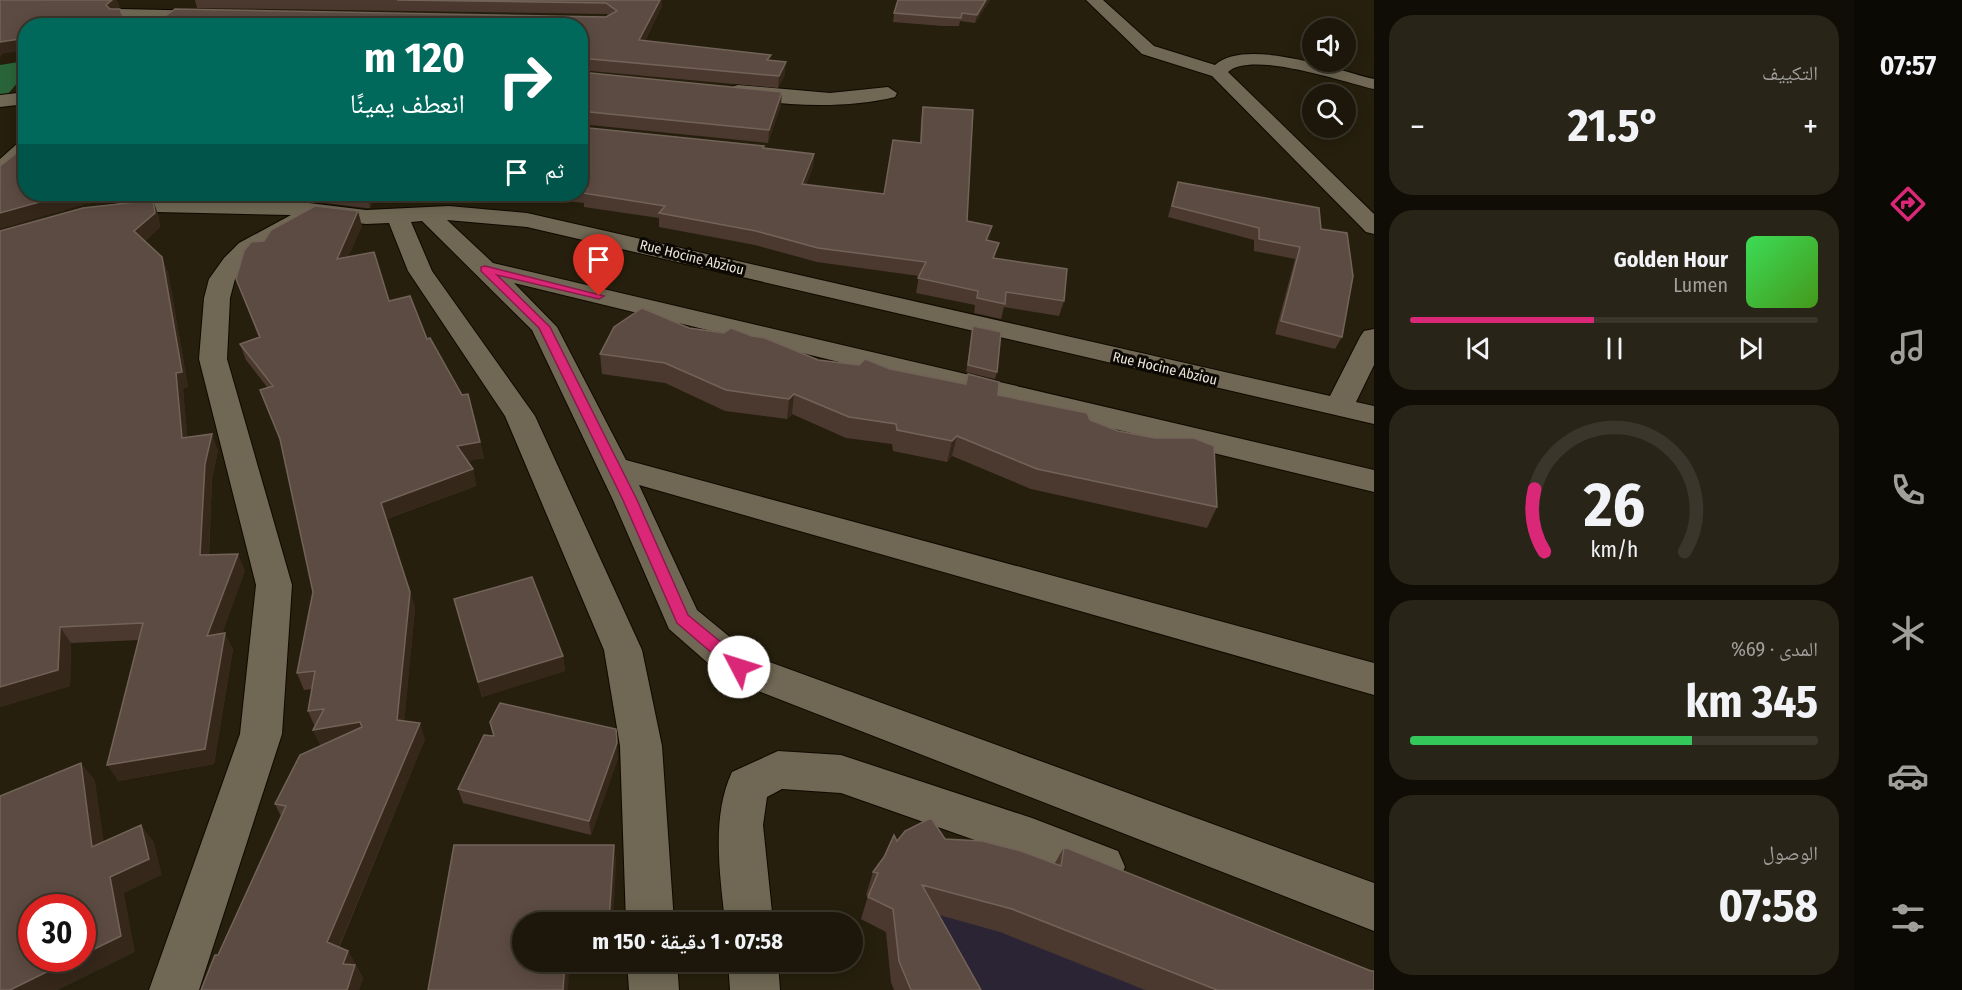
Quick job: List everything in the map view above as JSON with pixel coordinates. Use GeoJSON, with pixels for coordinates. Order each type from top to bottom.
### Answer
{"type":"FeatureCollection","features":[{"type":"Feature","properties":{"kind":"street"},"geometry":{"type":"LineString","coordinates":[[114,18],[143,0]]}},
{"type":"Feature","properties":{"kind":"street"},"geometry":{"type":"LineString","coordinates":[[1094,0],[1148,50],[1218,72],[1374,227]]}},
{"type":"Feature","properties":{"kind":"street"},"geometry":{"type":"LineString","coordinates":[[120,14],[227,16]]}},
{"type":"Feature","properties":{"kind":"street"},"geometry":{"type":"LineString","coordinates":[[1218,72],[1230,61],[1244,60],[1283,63],[1374,84]]}},
{"type":"Feature","properties":{"kind":"street"},"geometry":{"type":"LineString","coordinates":[[715,89],[815,100],[853,99],[888,93]]}},
{"type":"Feature","properties":{"kind":"street"},"geometry":{"type":"LineString","coordinates":[[0,171],[18,154]]}},
{"type":"Feature","properties":{"kind":"street","name":"Rue Hocine Abziou"},"geometry":{"type":"LineString","coordinates":[[87,213],[157,205],[276,206],[317,210],[390,210],[527,220],[657,248],[870,300],[1374,415]]}},
{"type":"Feature","properties":{"kind":"street"},"geometry":{"type":"LineString","coordinates":[[174,990],[261,734],[274,585],[213,359],[217,298],[222,279],[233,263],[248,248],[317,210]]}},
{"type":"Feature","properties":{"kind":"street"},"geometry":{"type":"LineString","coordinates":[[390,210],[485,269],[544,327],[614,467],[682,618],[739,667],[1374,907]]}},
{"type":"Feature","properties":{"kind":"street"},"geometry":{"type":"LineString","coordinates":[[390,210],[420,271],[520,416],[623,650],[641,746],[649,912]]}},
{"type":"Feature","properties":{"kind":"street"},"geometry":{"type":"LineString","coordinates":[[485,269],[1374,481]]}},
{"type":"Feature","properties":{"kind":"street"},"geometry":{"type":"LineString","coordinates":[[1338,408],[1374,338]]}},
{"type":"Feature","properties":{"kind":"street"},"geometry":{"type":"LineString","coordinates":[[614,467],[1374,679]]}},
{"type":"Feature","properties":{"kind":"street"},"geometry":{"type":"LineString","coordinates":[[748,912],[741,825],[747,786],[778,770],[841,774],[1032,839],[1142,883]]}},
{"type":"Feature","properties":{"kind":"street"},"geometry":{"type":"LineString","coordinates":[[653,972],[654,990]]}},
{"type":"Feature","properties":{"kind":"street"},"geometry":{"type":"LineString","coordinates":[[754,972],[755,990]]}},
{"type":"Feature","properties":{"kind":"shaded area"},"geometry":{"type":"Polygon","coordinates":[[[877,881],[1374,990],[894,990],[891,982],[886,932],[863,920],[863,914],[877,881]]]}},
{"type":"Feature","properties":{"kind":"green space"},"geometry":{"type":"Polygon","coordinates":[[[18,62],[18,82],[7,95],[0,96],[0,65],[18,62]]]}},
{"type":"Feature","properties":{"kind":"building"},"geometry":{"type":"Polygon","coordinates":[[[0,0],[112,0],[106,5],[110,9],[120,9],[123,18],[18,18],[18,39],[0,42],[0,0]]]}},
{"type":"Feature","properties":{"kind":"building"},"geometry":{"type":"Polygon","coordinates":[[[397,0],[660,0],[639,40],[771,55],[767,60],[786,62],[779,76],[588,59],[588,18],[163,18],[175,9],[606,17],[617,11],[606,3],[397,0]]]}},
{"type":"Feature","properties":{"kind":"building"},"geometry":{"type":"Polygon","coordinates":[[[898,0],[986,0],[977,15],[962,13],[961,18],[894,13],[898,0]]]}},
{"type":"Feature","properties":{"kind":"building"},"geometry":{"type":"Polygon","coordinates":[[[588,73],[782,92],[769,130],[588,112],[588,73]]]}},
{"type":"Feature","properties":{"kind":"building"},"geometry":{"type":"Polygon","coordinates":[[[923,107],[973,110],[967,221],[992,226],[986,240],[999,243],[993,258],[1067,269],[1064,301],[1006,292],[1005,304],[977,298],[978,291],[918,278],[926,262],[818,248],[756,231],[659,213],[665,206],[588,194],[588,128],[764,146],[763,148],[814,154],[802,184],[884,194],[893,140],[921,143],[923,107]]]}},
{"type":"Feature","properties":{"kind":"building"},"geometry":{"type":"Polygon","coordinates":[[[18,152],[18,201],[43,201],[0,213],[0,166],[18,152]]]}},
{"type":"Feature","properties":{"kind":"building"},"geometry":{"type":"Polygon","coordinates":[[[1178,182],[1319,208],[1321,229],[1347,233],[1353,276],[1342,337],[1281,321],[1300,247],[1259,239],[1259,228],[1172,206],[1178,182]]]}},
{"type":"Feature","properties":{"kind":"building"},"geometry":{"type":"Polygon","coordinates":[[[153,201],[155,213],[134,231],[162,257],[182,372],[176,373],[182,438],[212,434],[205,464],[200,555],[238,554],[207,636],[225,633],[205,749],[107,765],[143,623],[60,627],[58,670],[0,687],[0,231],[83,208],[153,201]]]}},
{"type":"Feature","properties":{"kind":"building"},"geometry":{"type":"Polygon","coordinates":[[[315,206],[358,211],[337,259],[374,252],[389,301],[410,296],[427,339],[430,338],[462,395],[468,394],[480,442],[457,446],[473,469],[381,503],[410,592],[397,720],[420,723],[327,942],[348,951],[343,964],[355,965],[347,990],[201,990],[215,955],[218,955],[286,806],[275,804],[300,755],[362,727],[360,722],[313,730],[324,709],[308,711],[315,671],[297,673],[313,592],[280,439],[260,390],[273,386],[240,344],[260,337],[236,279],[244,251],[251,242],[264,241],[271,230],[315,206]]]}},
{"type":"Feature","properties":{"kind":"building"},"geometry":{"type":"Polygon","coordinates":[[[642,308],[689,328],[724,333],[731,328],[765,338],[818,360],[859,365],[865,359],[890,369],[966,384],[968,374],[999,382],[998,395],[1087,413],[1090,420],[1118,431],[1155,438],[1194,438],[1214,446],[1217,507],[1037,469],[957,436],[952,441],[897,430],[896,424],[849,417],[794,394],[789,399],[726,390],[665,363],[600,354],[614,327],[642,308]]]}},
{"type":"Feature","properties":{"kind":"building"},"geometry":{"type":"Polygon","coordinates":[[[973,326],[1001,332],[997,372],[968,365],[973,326]]]}},
{"type":"Feature","properties":{"kind":"building"},"geometry":{"type":"Polygon","coordinates":[[[532,577],[563,656],[478,682],[454,599],[532,577]]]}},
{"type":"Feature","properties":{"kind":"building"},"geometry":{"type":"Polygon","coordinates":[[[500,703],[616,729],[617,743],[589,821],[458,789],[484,735],[494,736],[490,722],[500,703]]]}},
{"type":"Feature","properties":{"kind":"building"},"geometry":{"type":"Polygon","coordinates":[[[81,763],[92,847],[141,825],[149,859],[110,877],[121,936],[96,948],[96,894],[18,894],[18,972],[47,972],[10,990],[0,990],[0,796],[81,763]]]}},
{"type":"Feature","properties":{"kind":"building"},"geometry":{"type":"Polygon","coordinates":[[[931,818],[945,839],[982,841],[1021,851],[1061,866],[1064,847],[1374,971],[1374,990],[1217,990],[1012,909],[922,885],[981,990],[911,990],[899,961],[893,909],[868,897],[878,873],[873,872],[884,857],[894,835],[897,841],[905,831],[931,818]]]}},
{"type":"Feature","properties":{"kind":"building"},"geometry":{"type":"Polygon","coordinates":[[[454,845],[614,845],[610,912],[512,912],[512,972],[564,972],[563,990],[428,990],[454,845]]]}},
{"type":"Feature","properties":{"kind":"route"},"geometry":{"type":"LineString","coordinates":[[599,296],[485,269],[544,327],[630,500],[682,618],[739,667]]}}]}
